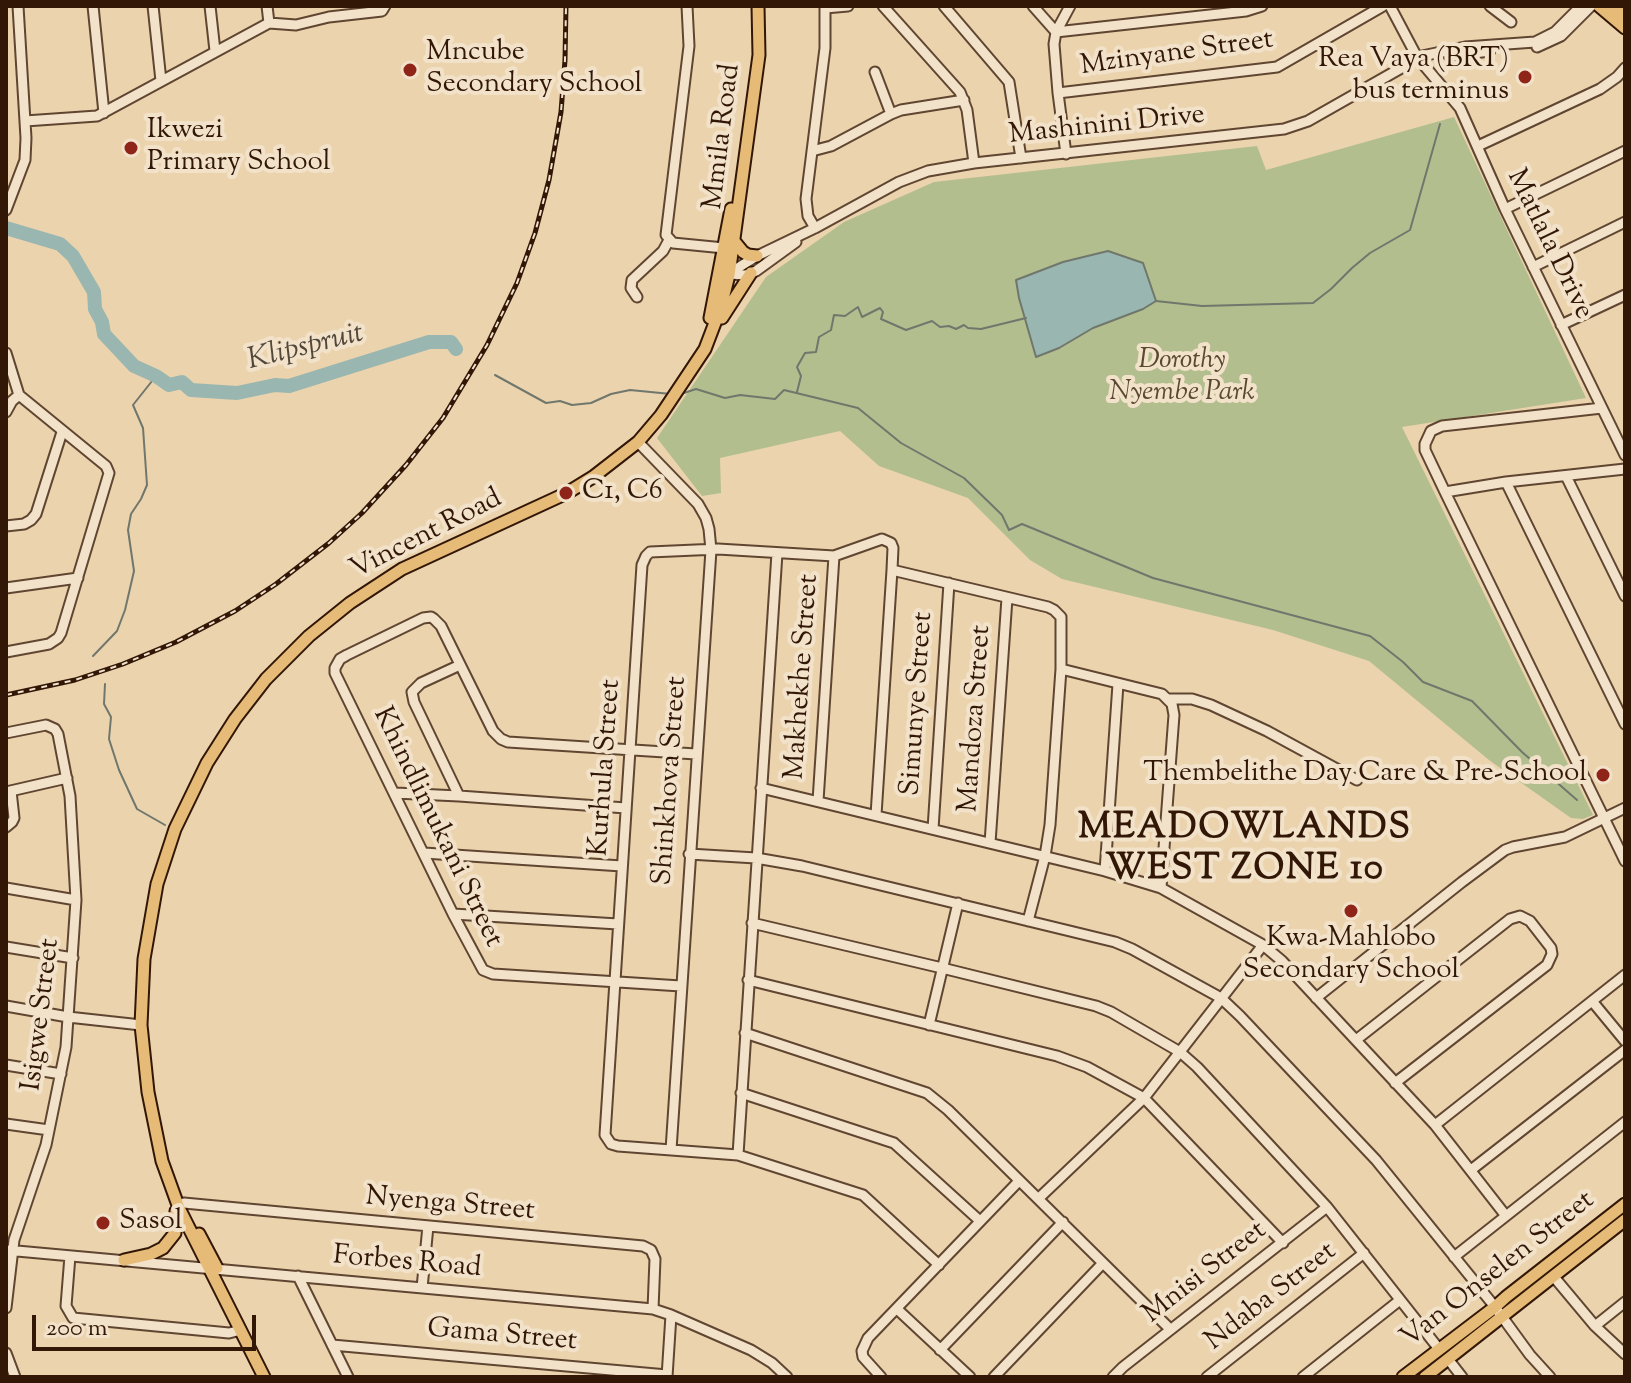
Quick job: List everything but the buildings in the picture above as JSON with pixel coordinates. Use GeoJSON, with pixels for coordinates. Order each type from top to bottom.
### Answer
{"type":"FeatureCollection","features":[{"type":"Feature","properties":{"kind":"main road","name":"Mmila Road"},"geometry":{"type":"LineString","coordinates":[[729,275],[729,244],[760,43],[755,6]]}},
{"type":"Feature","properties":{"kind":"main road"},"geometry":{"type":"LineString","coordinates":[[1599,6],[1625,28]]}},
{"type":"Feature","properties":{"kind":"main road"},"geometry":{"type":"LineString","coordinates":[[1614,6],[1625,15]]}},
{"type":"Feature","properties":{"kind":"main road","name":"Mmila Road"},"geometry":{"type":"LineString","coordinates":[[721,264],[729,244]]}},
{"type":"Feature","properties":{"kind":"main road"},"geometry":{"type":"LineString","coordinates":[[729,244],[748,255],[757,256]]}},
{"type":"Feature","properties":{"kind":"main road","name":"Vincent Road"},"geometry":{"type":"LineString","coordinates":[[711,326],[721,264]]}},
{"type":"Feature","properties":{"kind":"main road"},"geometry":{"type":"LineString","coordinates":[[711,326],[751,273]]}},
{"type":"Feature","properties":{"kind":"main road","name":"Vincent Road"},"geometry":{"type":"LineString","coordinates":[[272,1377],[165,1170],[148,1092],[141,993],[148,928],[157,884],[175,829],[207,763],[235,719],[266,679],[309,636],[369,589],[402,569],[567,493],[601,472],[638,442],[661,415],[694,364],[729,275]]}},
{"type":"Feature","properties":{"kind":"main road"},"geometry":{"type":"LineString","coordinates":[[124,1260],[151,1254],[168,1244],[176,1226],[180,1202]]}},
{"type":"Feature","properties":{"kind":"main road","name":"Van Onselen Street"},"geometry":{"type":"LineString","coordinates":[[1403,1377],[1625,1204]]}},
{"type":"Feature","properties":{"kind":"main road","name":"Van Onselen Street"},"geometry":{"type":"LineString","coordinates":[[1425,1377],[1625,1220]]}},
{"type":"Feature","properties":{"kind":"main road","name":"Vincent Road"},"geometry":{"type":"LineString","coordinates":[[214,1269],[264,1377]]}},
{"type":"Feature","properties":{"kind":"street"},"geometry":{"type":"LineString","coordinates":[[6,210],[25,160],[18,6]]}},
{"type":"Feature","properties":{"kind":"street"},"geometry":{"type":"LineString","coordinates":[[93,6],[104,113]]}},
{"type":"Feature","properties":{"kind":"street"},"geometry":{"type":"LineString","coordinates":[[153,6],[161,81]]}},
{"type":"Feature","properties":{"kind":"street"},"geometry":{"type":"LineString","coordinates":[[210,6],[215,51]]}},
{"type":"Feature","properties":{"kind":"street"},"geometry":{"type":"LineString","coordinates":[[267,6],[269,23]]}},
{"type":"Feature","properties":{"kind":"street"},"geometry":{"type":"LineString","coordinates":[[25,121],[93,118],[269,23],[296,25],[328,11],[380,11],[385,6]]}},
{"type":"Feature","properties":{"kind":"street"},"geometry":{"type":"LineString","coordinates":[[687,6],[689,46],[666,235],[673,243],[729,244]]}},
{"type":"Feature","properties":{"kind":"street"},"geometry":{"type":"LineString","coordinates":[[815,228],[806,206],[825,48],[825,7],[848,6]]}},
{"type":"Feature","properties":{"kind":"street"},"geometry":{"type":"LineString","coordinates":[[883,6],[960,92],[967,110],[974,163]]}},
{"type":"Feature","properties":{"kind":"street"},"geometry":{"type":"LineString","coordinates":[[1033,6],[1056,32]]}},
{"type":"Feature","properties":{"kind":"street"},"geometry":{"type":"LineString","coordinates":[[1066,154],[1055,52],[1056,32],[1070,6]]}},
{"type":"Feature","properties":{"kind":"street","name":"Mzinyane Street"},"geometry":{"type":"LineString","coordinates":[[1058,93],[1277,67],[1383,6]]}},
{"type":"Feature","properties":{"kind":"street","name":"Matlala Drive"},"geometry":{"type":"LineString","coordinates":[[1390,6],[1419,60],[1460,108],[1505,209],[1625,455]]}},
{"type":"Feature","properties":{"kind":"street"},"geometry":{"type":"LineString","coordinates":[[1490,6],[1511,22]]}},
{"type":"Feature","properties":{"kind":"street"},"geometry":{"type":"LineString","coordinates":[[1419,60],[1472,46],[1535,42],[1555,32],[1581,6]]}},
{"type":"Feature","properties":{"kind":"street"},"geometry":{"type":"LineString","coordinates":[[1419,60],[1542,46],[1561,36],[1591,6]]}},
{"type":"Feature","properties":{"kind":"street"},"geometry":{"type":"LineString","coordinates":[[948,7],[1009,82],[1021,158]]}},
{"type":"Feature","properties":{"kind":"street"},"geometry":{"type":"LineString","coordinates":[[1056,32],[1259,7]]}},
{"type":"Feature","properties":{"kind":"street","name":"Mashinini Drive"},"geometry":{"type":"LineString","coordinates":[[729,275],[757,256],[915,175],[974,163],[1284,129],[1308,121],[1419,60]]}},
{"type":"Feature","properties":{"kind":"street"},"geometry":{"type":"LineString","coordinates":[[1478,146],[1600,89],[1625,68]]}},
{"type":"Feature","properties":{"kind":"street"},"geometry":{"type":"LineString","coordinates":[[875,72],[891,114]]}},
{"type":"Feature","properties":{"kind":"street"},"geometry":{"type":"LineString","coordinates":[[812,151],[831,146],[891,114],[912,107],[964,100]]}},
{"type":"Feature","properties":{"kind":"street"},"geometry":{"type":"LineString","coordinates":[[1505,209],[1625,151]]}},
{"type":"Feature","properties":{"kind":"street"},"geometry":{"type":"LineString","coordinates":[[1533,267],[1625,222]]}},
{"type":"Feature","properties":{"kind":"street","name":"Mashinini Drive"},"geometry":{"type":"LineString","coordinates":[[729,275],[751,273],[815,228]]}},
{"type":"Feature","properties":{"kind":"street"},"geometry":{"type":"LineString","coordinates":[[637,297],[631,288],[632,280],[663,251],[669,240]]}},
{"type":"Feature","properties":{"kind":"street"},"geometry":{"type":"LineString","coordinates":[[721,264],[729,275]]}},
{"type":"Feature","properties":{"kind":"street"},"geometry":{"type":"LineString","coordinates":[[1561,325],[1624,298]]}},
{"type":"Feature","properties":{"kind":"street"},"geometry":{"type":"LineString","coordinates":[[6,353],[19,395],[109,473],[61,633],[49,644],[6,652]]}},
{"type":"Feature","properties":{"kind":"street"},"geometry":{"type":"LineString","coordinates":[[6,412],[19,395]]}},
{"type":"Feature","properties":{"kind":"street"},"geometry":{"type":"LineString","coordinates":[[1602,408],[1436,428],[1427,437],[1425,450],[1625,861]]}},
{"type":"Feature","properties":{"kind":"street"},"geometry":{"type":"LineString","coordinates":[[6,526],[24,524],[36,514],[62,432]]}},
{"type":"Feature","properties":{"kind":"street","name":"Shinkhova Street"},"geometry":{"type":"LineString","coordinates":[[638,442],[698,504],[706,518],[711,550],[671,1150]]}},
{"type":"Feature","properties":{"kind":"street"},"geometry":{"type":"LineString","coordinates":[[1445,492],[1625,469]]}},
{"type":"Feature","properties":{"kind":"street"},"geometry":{"type":"LineString","coordinates":[[1566,476],[1625,596]]}},
{"type":"Feature","properties":{"kind":"street"},"geometry":{"type":"LineString","coordinates":[[1506,482],[1625,724]]}},
{"type":"Feature","properties":{"kind":"street","name":"Kurhula Street"},"geometry":{"type":"LineString","coordinates":[[876,815],[893,548],[882,539],[834,556],[711,550],[654,551],[646,556],[643,560],[605,1135],[611,1144],[618,1146],[738,1155],[863,1195],[939,1265]]}},
{"type":"Feature","properties":{"kind":"street"},"geometry":{"type":"LineString","coordinates":[[738,1155],[777,553]]}},
{"type":"Feature","properties":{"kind":"street","name":"Makhekhe Street"},"geometry":{"type":"LineString","coordinates":[[818,801],[834,556]]}},
{"type":"Feature","properties":{"kind":"street"},"geometry":{"type":"LineString","coordinates":[[892,570],[1048,607],[1058,613],[1062,623],[1050,825],[1028,921]]}},
{"type":"Feature","properties":{"kind":"street"},"geometry":{"type":"LineString","coordinates":[[6,588],[78,578]]}},
{"type":"Feature","properties":{"kind":"street","name":"Simunye Street"},"geometry":{"type":"LineString","coordinates":[[933,829],[949,583]]}},
{"type":"Feature","properties":{"kind":"street","name":"Mandoza Street"},"geometry":{"type":"LineString","coordinates":[[990,843],[1007,598]]}},
{"type":"Feature","properties":{"kind":"street","name":"Khindlimukani Street"},"geometry":{"type":"LineString","coordinates":[[460,665],[441,626],[431,617],[423,618],[340,659],[335,673],[480,966],[487,973],[681,986]]}},
{"type":"Feature","properties":{"kind":"street"},"geometry":{"type":"LineString","coordinates":[[459,796],[412,692],[421,683],[460,665],[493,731],[508,742],[696,754]]}},
{"type":"Feature","properties":{"kind":"street"},"geometry":{"type":"LineString","coordinates":[[1061,669],[1162,694],[1174,708],[1161,888]]}},
{"type":"Feature","properties":{"kind":"street"},"geometry":{"type":"LineString","coordinates":[[1105,871],[1118,684]]}},
{"type":"Feature","properties":{"kind":"street"},"geometry":{"type":"LineString","coordinates":[[1169,699],[1192,699],[1211,705],[1267,731],[1357,780]]}},
{"type":"Feature","properties":{"kind":"street","name":"Isigwe Street"},"geometry":{"type":"LineString","coordinates":[[6,733],[50,726],[58,734],[72,811],[76,900],[61,1074],[49,1130],[9,1250],[6,1308]]}},
{"type":"Feature","properties":{"kind":"street"},"geometry":{"type":"LineString","coordinates":[[6,827],[14,818],[8,792],[67,778]]}},
{"type":"Feature","properties":{"kind":"street"},"geometry":{"type":"LineString","coordinates":[[761,788],[1045,856],[1161,888],[1263,945],[1282,961],[1435,1125],[1506,1216]]}},
{"type":"Feature","properties":{"kind":"street"},"geometry":{"type":"LineString","coordinates":[[395,793],[626,808]]}},
{"type":"Feature","properties":{"kind":"street"},"geometry":{"type":"LineString","coordinates":[[1316,998],[1505,850],[1565,837],[1625,808]]}},
{"type":"Feature","properties":{"kind":"street"},"geometry":{"type":"LineString","coordinates":[[424,853],[622,866]]}},
{"type":"Feature","properties":{"kind":"street"},"geometry":{"type":"LineString","coordinates":[[689,854],[756,858],[802,866],[1115,942],[1221,998],[1376,1160],[1550,1377]]}},
{"type":"Feature","properties":{"kind":"street"},"geometry":{"type":"LineString","coordinates":[[6,888],[76,900]]}},
{"type":"Feature","properties":{"kind":"street"},"geometry":{"type":"LineString","coordinates":[[929,1025],[958,903]]}},
{"type":"Feature","properties":{"kind":"street"},"geometry":{"type":"LineString","coordinates":[[453,914],[618,924]]}},
{"type":"Feature","properties":{"kind":"street"},"geometry":{"type":"LineString","coordinates":[[1356,1040],[1510,919],[1520,916],[1530,921],[1551,948],[1547,965],[1395,1083]]}},
{"type":"Feature","properties":{"kind":"street"},"geometry":{"type":"LineString","coordinates":[[752,923],[1096,1006],[1180,1052],[1327,1207],[1439,1349]]}},
{"type":"Feature","properties":{"kind":"street"},"geometry":{"type":"LineString","coordinates":[[1038,1199],[1144,1098],[1263,945]]}},
{"type":"Feature","properties":{"kind":"street"},"geometry":{"type":"LineString","coordinates":[[6,947],[73,958]]}},
{"type":"Feature","properties":{"kind":"street"},"geometry":{"type":"LineString","coordinates":[[1435,1125],[1625,975]]}},
{"type":"Feature","properties":{"kind":"street"},"geometry":{"type":"LineString","coordinates":[[748,980],[1074,1061],[1144,1098],[1283,1243]]}},
{"type":"Feature","properties":{"kind":"street"},"geometry":{"type":"LineString","coordinates":[[1592,1001],[1625,1041]]}},
{"type":"Feature","properties":{"kind":"street"},"geometry":{"type":"LineString","coordinates":[[6,1006],[141,1025]]}},
{"type":"Feature","properties":{"kind":"street"},"geometry":{"type":"LineString","coordinates":[[745,1033],[927,1093],[948,1110],[1170,1329]]}},
{"type":"Feature","properties":{"kind":"street"},"geometry":{"type":"LineString","coordinates":[[1471,1170],[1625,1050]]}},
{"type":"Feature","properties":{"kind":"street"},"geometry":{"type":"LineString","coordinates":[[6,1065],[61,1074]]}},
{"type":"Feature","properties":{"kind":"street"},"geometry":{"type":"LineString","coordinates":[[741,1093],[894,1143],[980,1221]]}},
{"type":"Feature","properties":{"kind":"street"},"geometry":{"type":"LineString","coordinates":[[1454,1257],[1625,1122]]}},
{"type":"Feature","properties":{"kind":"street"},"geometry":{"type":"LineString","coordinates":[[6,1124],[49,1130]]}},
{"type":"Feature","properties":{"kind":"street"},"geometry":{"type":"LineString","coordinates":[[881,1377],[866,1362],[862,1351],[868,1338],[1019,1181]]}},
{"type":"Feature","properties":{"kind":"street","name":"Nyenga Street"},"geometry":{"type":"LineString","coordinates":[[180,1202],[648,1247],[655,1259],[653,1309]]}},
{"type":"Feature","properties":{"kind":"street","name":"Mnisi Street"},"geometry":{"type":"LineString","coordinates":[[1113,1377],[1327,1207]]}},
{"type":"Feature","properties":{"kind":"street"},"geometry":{"type":"LineString","coordinates":[[940,1350],[1063,1222]]}},
{"type":"Feature","properties":{"kind":"street"},"geometry":{"type":"LineString","coordinates":[[422,1288],[428,1226]]}},
{"type":"Feature","properties":{"kind":"street","name":"Forbes Road"},"geometry":{"type":"LineString","coordinates":[[9,1250],[653,1309],[751,1350],[787,1377]]}},
{"type":"Feature","properties":{"kind":"street","name":"Ndaba Street"},"geometry":{"type":"LineString","coordinates":[[1207,1377],[1364,1253]]}},
{"type":"Feature","properties":{"kind":"street"},"geometry":{"type":"LineString","coordinates":[[70,1256],[66,1306],[73,1318],[229,1333],[241,1330]]}},
{"type":"Feature","properties":{"kind":"street"},"geometry":{"type":"LineString","coordinates":[[994,1377],[1103,1263]]}},
{"type":"Feature","properties":{"kind":"street"},"geometry":{"type":"LineString","coordinates":[[298,1276],[348,1377]]}},
{"type":"Feature","properties":{"kind":"street"},"geometry":{"type":"LineString","coordinates":[[1554,1277],[1595,1326],[1625,1354]]}},
{"type":"Feature","properties":{"kind":"street"},"geometry":{"type":"LineString","coordinates":[[1303,1377],[1400,1300]]}},
{"type":"Feature","properties":{"kind":"street"},"geometry":{"type":"LineString","coordinates":[[1595,1326],[1625,1302]]}},
{"type":"Feature","properties":{"kind":"street"},"geometry":{"type":"LineString","coordinates":[[897,1309],[970,1377]]}},
{"type":"Feature","properties":{"kind":"street"},"geometry":{"type":"LineString","coordinates":[[667,1376],[671,1315]]}},
{"type":"Feature","properties":{"kind":"street","name":"Gama Street"},"geometry":{"type":"LineString","coordinates":[[332,1345],[667,1376]]}},
{"type":"Feature","properties":{"kind":"street"},"geometry":{"type":"LineString","coordinates":[[6,1353],[15,1377]]}},
{"type":"Feature","properties":{"kind":"street"},"geometry":{"type":"LineString","coordinates":[[1448,1359],[1462,1377]]}},
{"type":"Feature","properties":{"kind":"green space","name":"Dorothy Nyembe Park"},"geometry":{"type":"Polygon","coordinates":[[[1454,117],[1586,398],[1402,427],[1593,815],[1583,819],[1571,818],[1489,760],[1369,661],[1273,630],[1062,579],[1030,560],[968,498],[879,466],[840,431],[720,458],[721,493],[702,496],[657,438],[766,277],[844,222],[934,182],[1257,146],[1266,170],[1454,117]]]}},
{"type":"Feature","properties":{"kind":"water"},"geometry":{"type":"Polygon","coordinates":[[[1108,251],[1143,263],[1156,301],[1036,357],[1016,280],[1063,262],[1108,251]]]}},
{"type":"Feature","properties":{"kind":"waterway"},"geometry":{"type":"LineString","coordinates":[[1156,301],[1202,306],[1313,303],[1370,253],[1410,230],[1440,124]]}},
{"type":"Feature","properties":{"kind":"waterway","name":"Klipspruit"},"geometry":{"type":"LineString","coordinates":[[6,228],[60,244],[73,256],[94,292],[95,309],[104,334],[134,366],[169,385],[182,382],[191,390],[237,393],[275,385],[289,386],[429,342],[451,342],[456,349]]}},
{"type":"Feature","properties":{"kind":"waterway"},"geometry":{"type":"LineString","coordinates":[[797,392],[801,376],[797,367],[805,353],[816,352],[819,337],[831,330],[834,315],[845,316],[858,307],[862,317],[880,308],[883,312],[881,319],[906,330],[932,321],[940,327],[956,329],[964,325],[981,329],[1026,318]]}},
{"type":"Feature","properties":{"kind":"waterway"},"geometry":{"type":"LineString","coordinates":[[495,375],[546,403],[591,403],[630,390],[671,394]]}},
{"type":"Feature","properties":{"kind":"waterway"},"geometry":{"type":"LineString","coordinates":[[93,656],[117,631],[134,571],[128,530],[131,514],[147,485],[143,428],[133,405],[156,376]]}},
{"type":"Feature","properties":{"kind":"waterway"},"geometry":{"type":"LineString","coordinates":[[681,394],[696,389],[725,398],[740,395],[775,399],[784,390],[858,408],[901,443],[964,478],[1002,515],[1009,530],[1022,524],[1153,578],[1370,636],[1423,682],[1472,701],[1522,752],[1577,800]]}},
{"type":"Feature","properties":{"kind":"waterway"},"geometry":{"type":"LineString","coordinates":[[105,684],[104,704],[111,717],[109,739],[119,770],[137,809],[165,825]]}},
{"type":"Feature","properties":{"kind":"railway"},"geometry":{"type":"LineString","coordinates":[[6,695],[75,680],[123,664],[176,642],[235,611],[329,543],[362,513],[406,465],[443,418],[487,345],[517,283],[535,233],[549,180],[561,112],[566,6]]}},
{"type":"Feature","properties":{"kind":"place","name":"Mncube Secondary School"},"geometry":{"type":"Point","coordinates":[410,70]}},
{"type":"Feature","properties":{"kind":"place","name":"Rea Vaya (BRT) bus terminus"},"geometry":{"type":"Point","coordinates":[1525,77]}},
{"type":"Feature","properties":{"kind":"place","name":"Ikwezi Primary School"},"geometry":{"type":"Point","coordinates":[131,148]}},
{"type":"Feature","properties":{"kind":"place","name":"C1, C6"},"geometry":{"type":"Point","coordinates":[566,493]}},
{"type":"Feature","properties":{"kind":"place","name":"Thembelithe Day Care & Pre-School"},"geometry":{"type":"Point","coordinates":[1603,775]}},
{"type":"Feature","properties":{"kind":"place","name":"Kwa-Mahlobo Secondary School"},"geometry":{"type":"Point","coordinates":[1351,911]}},
{"type":"Feature","properties":{"kind":"place","name":"Sasol"},"geometry":{"type":"Point","coordinates":[103,1223]}},
{"type":"Feature","properties":{"kind":"district","name":"MEADOWLANDS WEST ZONE 10"},"geometry":{"type":"Point","coordinates":[1245,852]}}]}
